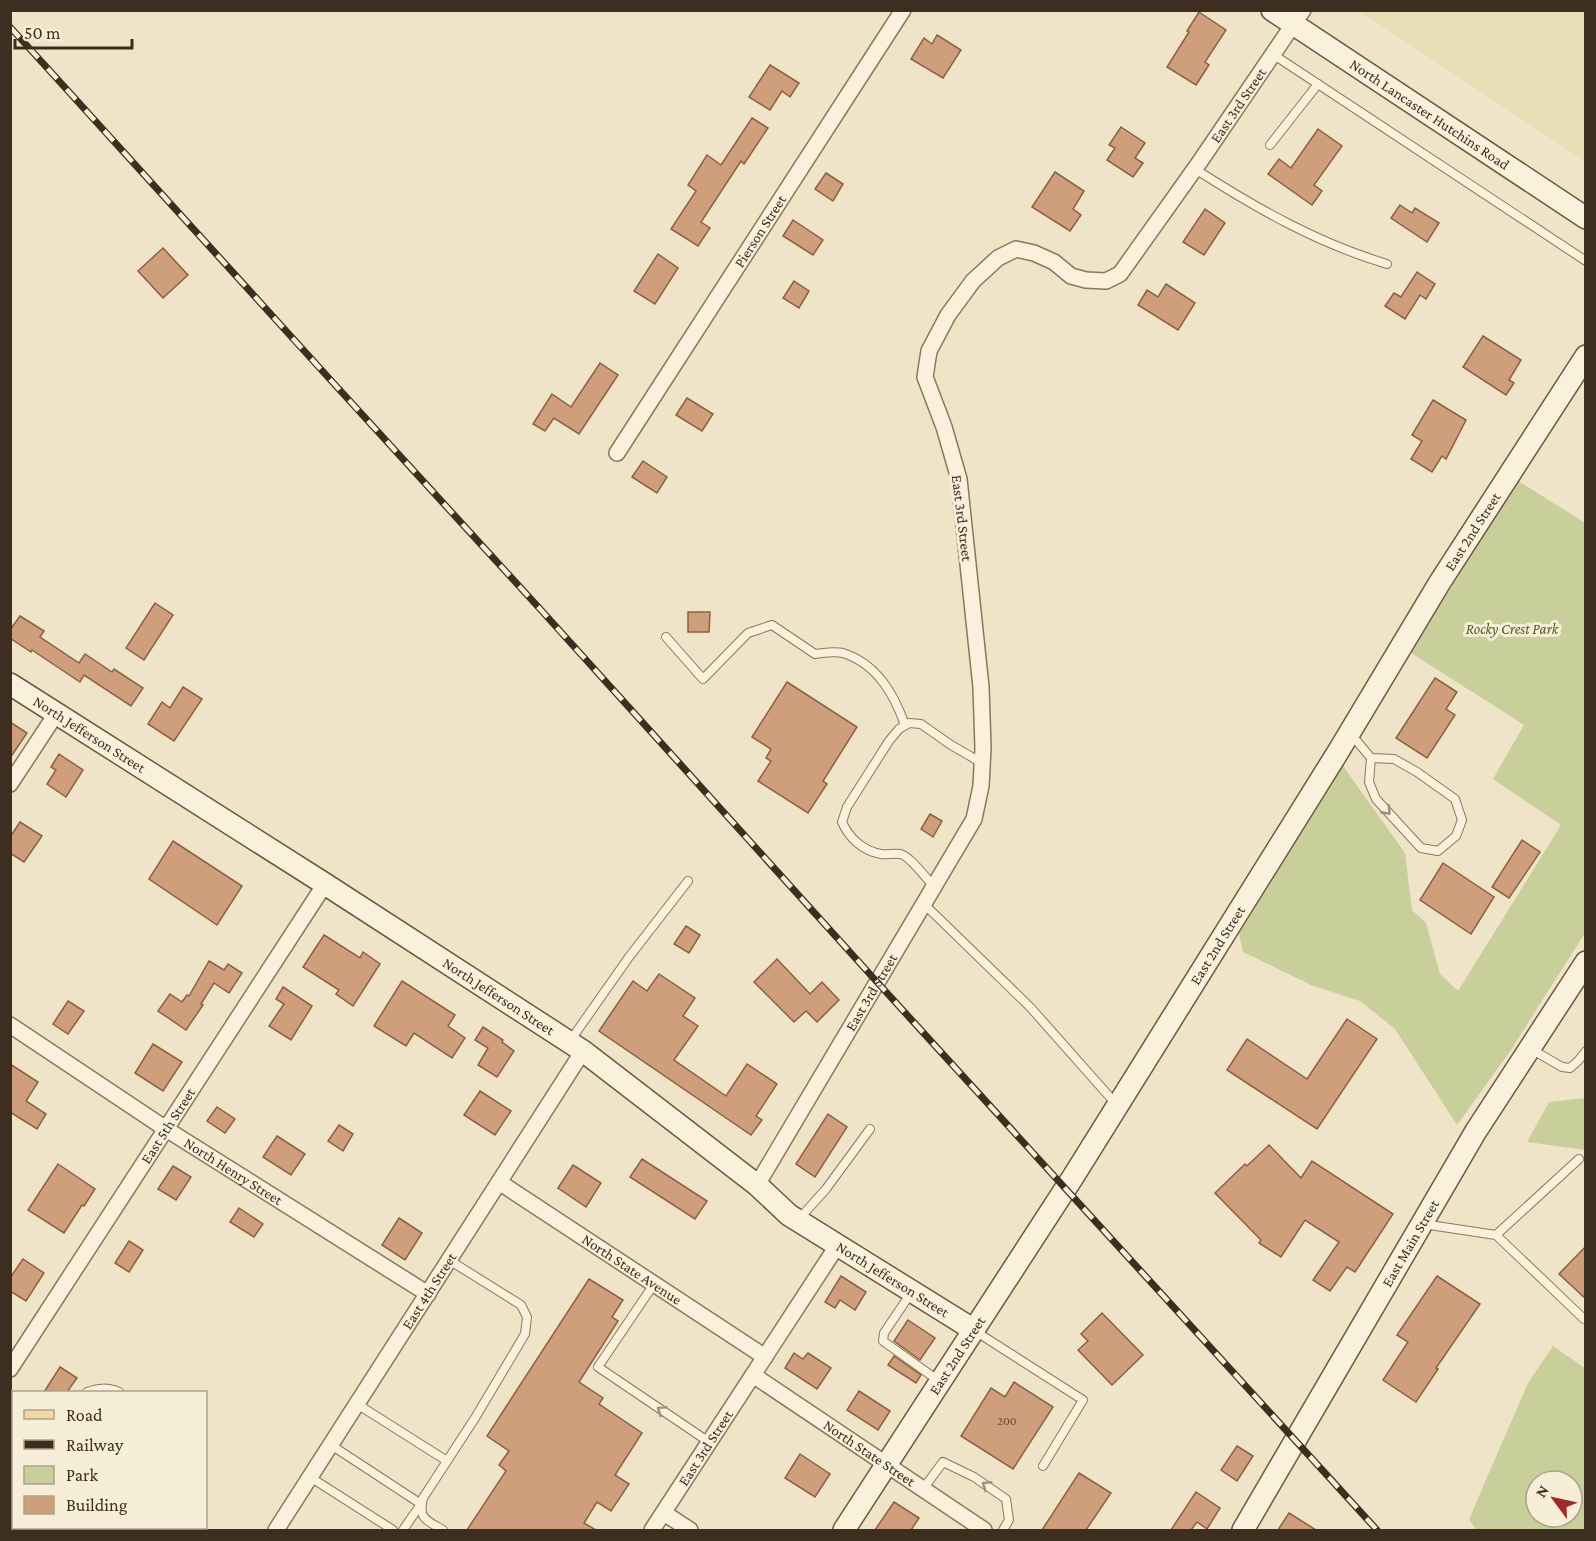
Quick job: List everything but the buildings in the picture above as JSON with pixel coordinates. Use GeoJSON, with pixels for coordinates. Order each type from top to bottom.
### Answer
{"type":"FeatureCollection","features":[{"type":"Feature","properties":{"kind":"street","name":"Pierson Street"},"geometry":{"type":"LineString","coordinates":[[618,453],[903,10]]}},
{"type":"Feature","properties":{"kind":"street","name":"North Lancaster Hutchins Road"},"geometry":{"type":"LineString","coordinates":[[1272,10],[1298,18],[1586,218]]}},
{"type":"Feature","properties":{"kind":"street","name":"East 3rd Street"},"geometry":{"type":"LineString","coordinates":[[757,1185],[974,819],[981,786],[983,748],[981,687],[958,479],[944,427],[925,377],[929,351],[948,315],[973,281],[998,258],[1016,249],[1034,253],[1054,262],[1071,276],[1086,280],[1106,281],[1120,274],[1298,18]]}},
{"type":"Feature","properties":{"kind":"street","name":"East 2nd Street"},"geometry":{"type":"LineString","coordinates":[[844,1530],[1118,1106],[1350,733],[1440,582],[1586,356]]}},
{"type":"Feature","properties":{"kind":"street","name":"North Jefferson Street"},"geometry":{"type":"LineString","coordinates":[[10,684],[576,1047],[757,1185],[789,1215],[974,1330]]}},
{"type":"Feature","properties":{"kind":"street"},"geometry":{"type":"LineString","coordinates":[[10,784],[56,714]]}},
{"type":"Feature","properties":{"kind":"street","name":"East 5th Street"},"geometry":{"type":"LineString","coordinates":[[10,1369],[325,884]]}},
{"type":"Feature","properties":{"kind":"street","name":"East Main Street"},"geometry":{"type":"LineString","coordinates":[[1243,1530],[1476,1131],[1586,962]]}},
{"type":"Feature","properties":{"kind":"street","name":"North Henry Street"},"geometry":{"type":"LineString","coordinates":[[10,1025],[166,1129],[428,1294]]}},
{"type":"Feature","properties":{"kind":"street","name":"East 4th Street"},"geometry":{"type":"LineString","coordinates":[[276,1530],[499,1182],[576,1047]]}},
{"type":"Feature","properties":{"kind":"street","name":"North State Avenue"},"geometry":{"type":"LineString","coordinates":[[499,1182],[765,1357]]}},
{"type":"Feature","properties":{"kind":"street","name":"East 3rd Street"},"geometry":{"type":"LineString","coordinates":[[652,1530],[837,1246]]}},
{"type":"Feature","properties":{"kind":"street","name":"North State Street"},"geometry":{"type":"LineString","coordinates":[[753,1375],[984,1530]]}},
{"type":"Feature","properties":{"kind":"street"},"geometry":{"type":"LineString","coordinates":[[664,1513],[690,1530]]}},
{"type":"Feature","properties":{"kind":"lane"},"geometry":{"type":"LineString","coordinates":[[1274,55],[1586,261]]}},
{"type":"Feature","properties":{"kind":"lane"},"geometry":{"type":"LineString","coordinates":[[1269,145],[1318,84]]}},
{"type":"Feature","properties":{"kind":"lane"},"geometry":{"type":"LineString","coordinates":[[1195,169],[1238,197],[1311,235],[1355,254],[1387,264]]}},
{"type":"Feature","properties":{"kind":"lane"},"geometry":{"type":"LineString","coordinates":[[666,637],[703,679],[748,633],[772,625],[815,654],[843,653],[873,671],[894,697],[905,725]]}},
{"type":"Feature","properties":{"kind":"lane"},"geometry":{"type":"LineString","coordinates":[[934,887],[900,854],[878,854],[859,844],[847,834],[842,822],[847,807],[889,741],[899,729],[909,723],[921,724],[982,763]]}},
{"type":"Feature","properties":{"kind":"lane"},"geometry":{"type":"LineString","coordinates":[[1350,733],[1371,758],[1369,782],[1376,799],[1421,848],[1438,850],[1456,836],[1462,820],[1455,799],[1394,759],[1371,758]]}},
{"type":"Feature","properties":{"kind":"lane"},"geometry":{"type":"LineString","coordinates":[[576,1047],[628,957],[688,881]]}},
{"type":"Feature","properties":{"kind":"lane"},"geometry":{"type":"LineString","coordinates":[[924,904],[1030,1007],[1118,1106]]}},
{"type":"Feature","properties":{"kind":"lane"},"geometry":{"type":"LineString","coordinates":[[1530,1048],[1562,1067],[1570,1068],[1586,1051]]}},
{"type":"Feature","properties":{"kind":"lane"},"geometry":{"type":"LineString","coordinates":[[798,1220],[826,1189],[870,1129]]}},
{"type":"Feature","properties":{"kind":"lane"},"geometry":{"type":"LineString","coordinates":[[1496,1235],[1579,1159]]}},
{"type":"Feature","properties":{"kind":"lane"},"geometry":{"type":"LineString","coordinates":[[1422,1224],[1496,1235],[1584,1319]]}},
{"type":"Feature","properties":{"kind":"lane"},"geometry":{"type":"LineString","coordinates":[[443,1530],[425,1519],[420,1510],[423,1498],[525,1335],[527,1317],[521,1305],[449,1260]]}},
{"type":"Feature","properties":{"kind":"lane"},"geometry":{"type":"LineString","coordinates":[[654,1284],[598,1367],[709,1443]]}},
{"type":"Feature","properties":{"kind":"lane"},"geometry":{"type":"LineString","coordinates":[[912,1292],[884,1334],[883,1341],[941,1382]]}},
{"type":"Feature","properties":{"kind":"lane"},"geometry":{"type":"LineString","coordinates":[[974,1330],[1083,1400],[1043,1466]]}},
{"type":"Feature","properties":{"kind":"lane"},"geometry":{"type":"LineString","coordinates":[[91,1391],[109,1388],[116,1391]]}},
{"type":"Feature","properties":{"kind":"lane"},"geometry":{"type":"LineString","coordinates":[[357,1404],[447,1461]]}},
{"type":"Feature","properties":{"kind":"lane"},"geometry":{"type":"LineString","coordinates":[[331,1445],[421,1504]]}},
{"type":"Feature","properties":{"kind":"lane"},"geometry":{"type":"LineString","coordinates":[[923,1489],[943,1462],[974,1477],[1006,1499],[1009,1520],[1003,1530]]}},
{"type":"Feature","properties":{"kind":"lane"},"geometry":{"type":"LineString","coordinates":[[310,1477],[393,1530]]}},
{"type":"Feature","properties":{"kind":"lane"},"geometry":{"type":"LineString","coordinates":[[403,1530],[421,1504]]}},
{"type":"Feature","properties":{"kind":"shaded area"},"geometry":{"type":"Polygon","coordinates":[[[1359,11],[1585,11],[1585,161],[1359,11]]]}},
{"type":"Feature","properties":{"kind":"green space","name":"Rocky Crest Park"},"geometry":{"type":"Polygon","coordinates":[[[1517,480],[1585,523],[1585,933],[1511,1050],[1457,1125],[1395,1029],[1360,1001],[1311,985],[1243,952],[1239,934],[1343,766],[1405,853],[1412,910],[1426,923],[1440,974],[1458,991],[1561,825],[1493,779],[1524,725],[1411,653],[1517,480]]]}},
{"type":"Feature","properties":{"kind":"green space"},"geometry":{"type":"Polygon","coordinates":[[[1585,1098],[1585,1150],[1527,1142],[1549,1102],[1585,1098]]]}},
{"type":"Feature","properties":{"kind":"green space"},"geometry":{"type":"Polygon","coordinates":[[[1553,1346],[1585,1368],[1585,1530],[1476,1530],[1469,1519],[1528,1383],[1553,1346]]]}},
{"type":"Feature","properties":{"kind":"railway"},"geometry":{"type":"LineString","coordinates":[[10,27],[1377,1530]]}}]}
